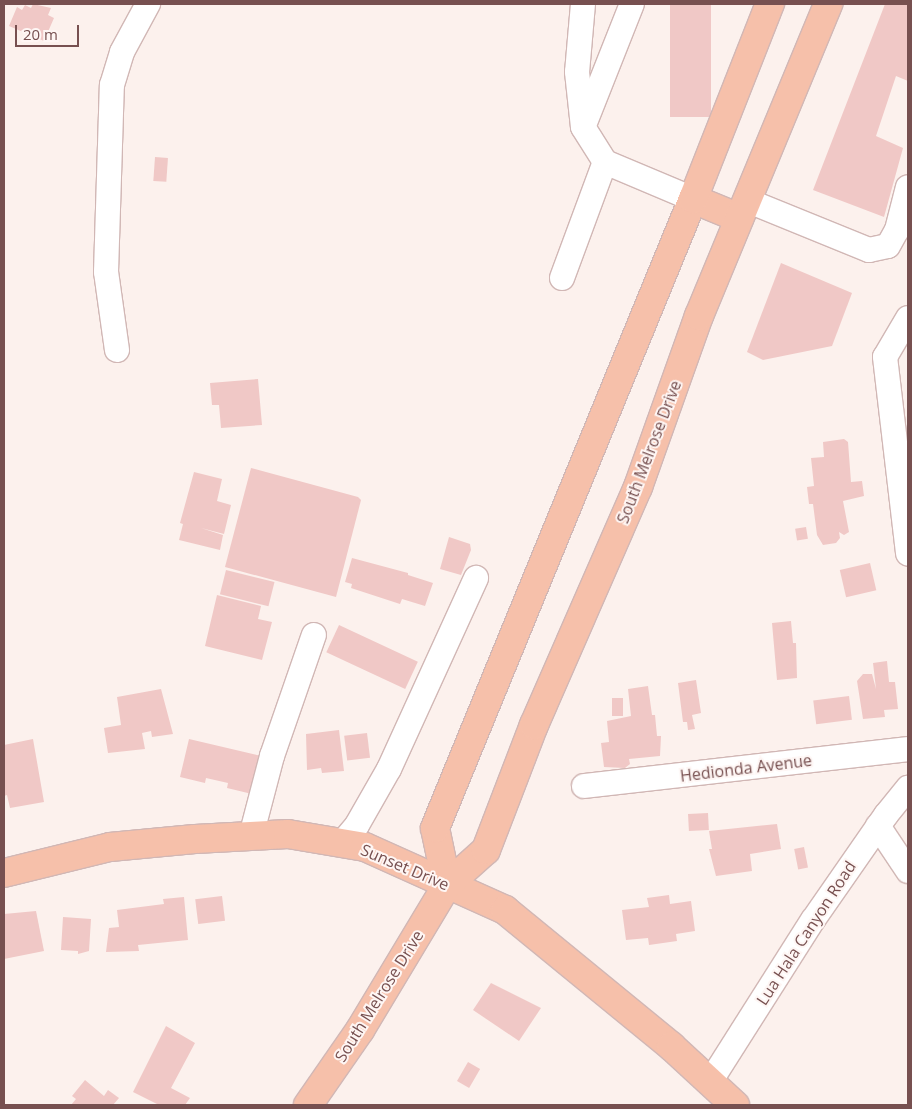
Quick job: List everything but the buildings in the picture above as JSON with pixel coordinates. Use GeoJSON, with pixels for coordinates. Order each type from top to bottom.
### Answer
{"type":"FeatureCollection","features":[{"type":"Feature","properties":{"kind":"main road"},"geometry":{"type":"LineString","coordinates":[[446,885],[435,828],[693,199],[770,4]]}},
{"type":"Feature","properties":{"kind":"main road","name":"South Melrose Drive"},"geometry":{"type":"LineString","coordinates":[[308,1105],[360,1030],[446,885],[486,850],[534,725],[638,487],[699,316],[828,4]]}},
{"type":"Feature","properties":{"kind":"main road"},"geometry":{"type":"LineString","coordinates":[[693,199],[743,209]]}},
{"type":"Feature","properties":{"kind":"main road","name":"Sunset Drive"},"geometry":{"type":"LineString","coordinates":[[4,873],[110,847],[251,836],[288,834],[365,847],[446,885],[506,910],[735,1105]]}},
{"type":"Feature","properties":{"kind":"street"},"geometry":{"type":"LineString","coordinates":[[117,350],[106,272],[112,85],[122,52],[148,4]]}},
{"type":"Feature","properties":{"kind":"street"},"geometry":{"type":"LineString","coordinates":[[583,4],[577,72],[583,126],[606,162],[693,199]]}},
{"type":"Feature","properties":{"kind":"street"},"geometry":{"type":"LineString","coordinates":[[583,126],[632,4]]}},
{"type":"Feature","properties":{"kind":"street"},"geometry":{"type":"LineString","coordinates":[[562,278],[606,162]]}},
{"type":"Feature","properties":{"kind":"street"},"geometry":{"type":"LineString","coordinates":[[743,209],[869,250],[888,246],[897,230],[908,187]]}},
{"type":"Feature","properties":{"kind":"street"},"geometry":{"type":"LineString","coordinates":[[908,318],[885,357],[908,554]]}},
{"type":"Feature","properties":{"kind":"street"},"geometry":{"type":"LineString","coordinates":[[342,843],[356,825],[389,769],[476,578]]}},
{"type":"Feature","properties":{"kind":"street"},"geometry":{"type":"LineString","coordinates":[[251,836],[272,756],[314,635]]}},
{"type":"Feature","properties":{"kind":"street","name":"Hedionda Avenue"},"geometry":{"type":"LineString","coordinates":[[584,786],[908,749]]}},
{"type":"Feature","properties":{"kind":"street","name":"Lua Hala Canyon Road"},"geometry":{"type":"LineString","coordinates":[[710,1082],[813,920],[878,826],[908,788]]}},
{"type":"Feature","properties":{"kind":"street"},"geometry":{"type":"LineString","coordinates":[[878,826],[908,871]]}}]}
